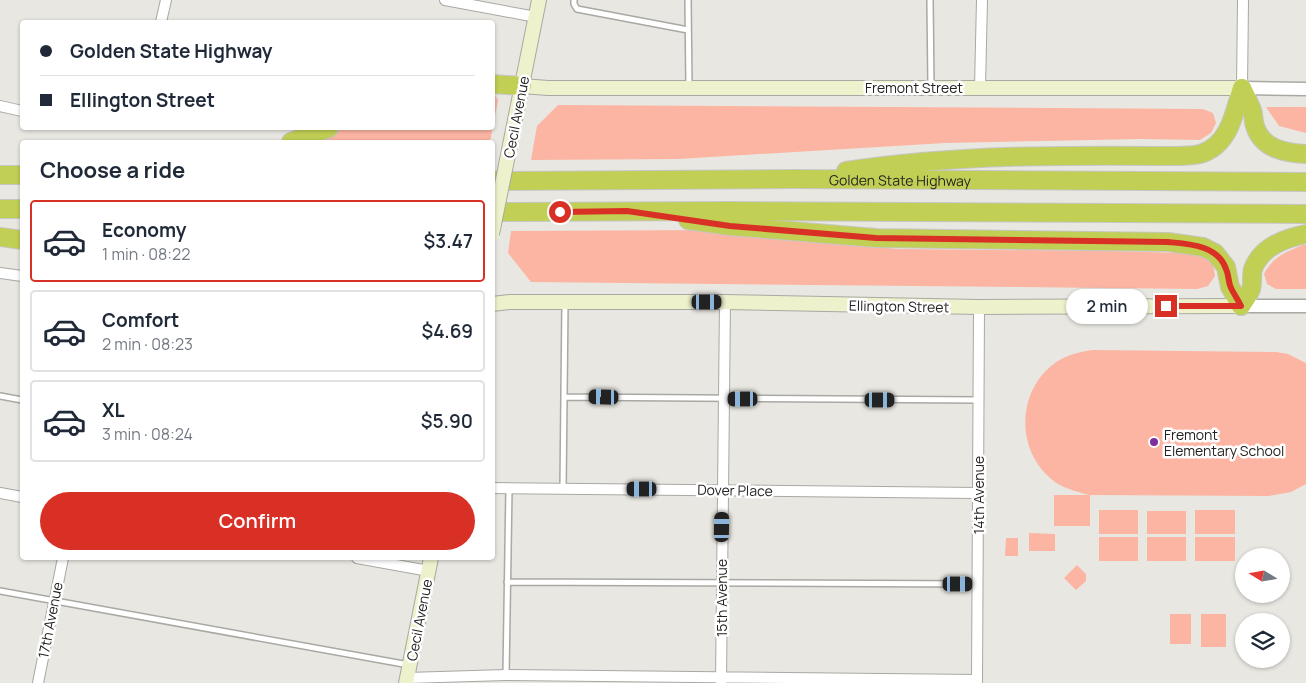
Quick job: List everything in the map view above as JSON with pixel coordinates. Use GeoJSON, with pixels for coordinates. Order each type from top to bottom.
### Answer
{"type":"FeatureCollection","features":[{"type":"Feature","properties":{"kind":"highway"},"geometry":{"type":"LineString","coordinates":[[495,84],[522,86]]}},
{"type":"Feature","properties":{"kind":"highway"},"geometry":{"type":"LineString","coordinates":[[1242,88],[1253,112],[1254,126],[1261,139],[1275,149],[1306,154]]}},
{"type":"Feature","properties":{"kind":"highway"},"geometry":{"type":"LineString","coordinates":[[794,179],[885,165],[1014,156],[1180,156],[1203,153],[1220,143],[1230,128],[1242,88]]}},
{"type":"Feature","properties":{"kind":"highway"},"geometry":{"type":"LineString","coordinates":[[296,140],[324,130]]}},
{"type":"Feature","properties":{"kind":"highway"},"geometry":{"type":"LineString","coordinates":[[0,175],[20,175]]}},
{"type":"Feature","properties":{"kind":"highway","name":"Golden State Highway"},"geometry":{"type":"LineString","coordinates":[[495,181],[794,179],[1306,182]]}},
{"type":"Feature","properties":{"kind":"highway"},"geometry":{"type":"LineString","coordinates":[[0,209],[20,209]]}},
{"type":"Feature","properties":{"kind":"highway"},"geometry":{"type":"LineString","coordinates":[[627,211],[730,226],[876,238],[1168,242],[1203,247],[1215,253],[1226,267],[1230,287],[1241,306]]}},
{"type":"Feature","properties":{"kind":"highway"},"geometry":{"type":"LineString","coordinates":[[495,212],[1306,214]]}},
{"type":"Feature","properties":{"kind":"highway"},"geometry":{"type":"LineString","coordinates":[[1241,306],[1251,288],[1253,270],[1260,257],[1270,247],[1283,240],[1306,234]]}},
{"type":"Feature","properties":{"kind":"highway"},"geometry":{"type":"LineString","coordinates":[[0,237],[20,240]]}},
{"type":"Feature","properties":{"kind":"main road","name":"Cecil Avenue"},"geometry":{"type":"LineString","coordinates":[[495,219],[539,0]]}},
{"type":"Feature","properties":{"kind":"main road","name":"Fremont Street"},"geometry":{"type":"LineString","coordinates":[[522,86],[548,88],[1242,88]]}},
{"type":"Feature","properties":{"kind":"main road","name":"Ellington Street"},"geometry":{"type":"LineString","coordinates":[[495,304],[510,302],[725,302],[979,307],[1241,306]]}},
{"type":"Feature","properties":{"kind":"main road","name":"Cecil Avenue"},"geometry":{"type":"LineString","coordinates":[[408,675],[430,564]]}},
{"type":"Feature","properties":{"kind":"street"},"geometry":{"type":"LineString","coordinates":[[161,20],[166,0]]}},
{"type":"Feature","properties":{"kind":"street"},"geometry":{"type":"LineString","coordinates":[[445,0],[491,4],[536,17]]}},
{"type":"Feature","properties":{"kind":"street"},"geometry":{"type":"LineString","coordinates":[[980,87],[982,0]]}},
{"type":"Feature","properties":{"kind":"street"},"geometry":{"type":"LineString","coordinates":[[1242,88],[1243,0]]}},
{"type":"Feature","properties":{"kind":"street","name":"Fremont Street"},"geometry":{"type":"LineString","coordinates":[[1242,88],[1306,89]]}},
{"type":"Feature","properties":{"kind":"street"},"geometry":{"type":"LineString","coordinates":[[0,106],[20,111]]}},
{"type":"Feature","properties":{"kind":"street"},"geometry":{"type":"LineString","coordinates":[[0,273],[20,276]]}},
{"type":"Feature","properties":{"kind":"street","name":"15th Avenue"},"geometry":{"type":"LineString","coordinates":[[721,680],[725,302]]}},
{"type":"Feature","properties":{"kind":"street","name":"Ellington Street"},"geometry":{"type":"LineString","coordinates":[[1241,306],[1306,306]]}},
{"type":"Feature","properties":{"kind":"street","name":"14th Avenue"},"geometry":{"type":"LineString","coordinates":[[977,682],[979,307]]}},
{"type":"Feature","properties":{"kind":"street","name":"Dover Place"},"geometry":{"type":"LineString","coordinates":[[495,488],[978,493]]}},
{"type":"Feature","properties":{"kind":"street"},"geometry":{"type":"LineString","coordinates":[[0,493],[20,497]]}},
{"type":"Feature","properties":{"kind":"street","name":"17th Avenue"},"geometry":{"type":"LineString","coordinates":[[38,683],[62,560]]}},
{"type":"Feature","properties":{"kind":"street"},"geometry":{"type":"LineString","coordinates":[[381,560],[430,564]]}},
{"type":"Feature","properties":{"kind":"street"},"geometry":{"type":"LineString","coordinates":[[408,675],[490,679],[506,675],[721,680],[977,682]]}},
{"type":"Feature","properties":{"kind":"lane"},"geometry":{"type":"LineString","coordinates":[[574,0],[576,9],[688,30]]}},
{"type":"Feature","properties":{"kind":"lane"},"geometry":{"type":"LineString","coordinates":[[688,0],[689,88]]}},
{"type":"Feature","properties":{"kind":"lane"},"geometry":{"type":"LineString","coordinates":[[930,0],[931,87]]}},
{"type":"Feature","properties":{"kind":"lane"},"geometry":{"type":"LineString","coordinates":[[563,489],[565,302]]}},
{"type":"Feature","properties":{"kind":"lane"},"geometry":{"type":"LineString","coordinates":[[0,396],[20,400]]}},
{"type":"Feature","properties":{"kind":"lane"},"geometry":{"type":"LineString","coordinates":[[565,397],[978,400]]}},
{"type":"Feature","properties":{"kind":"lane"},"geometry":{"type":"LineString","coordinates":[[506,675],[509,488]]}},
{"type":"Feature","properties":{"kind":"lane"},"geometry":{"type":"LineString","coordinates":[[507,582],[978,584]]}},
{"type":"Feature","properties":{"kind":"lane"},"geometry":{"type":"LineString","coordinates":[[0,591],[54,600],[408,675]]}},
{"type":"Feature","properties":{"kind":"shaded area"},"geometry":{"type":"Polygon","coordinates":[[[495,96],[498,100],[495,116],[495,96]]]}},
{"type":"Feature","properties":{"kind":"shaded area"},"geometry":{"type":"Polygon","coordinates":[[[558,105],[1203,109],[1213,113],[1216,123],[1211,133],[1200,140],[1141,139],[945,143],[678,159],[531,160],[537,126],[558,105]]]}},
{"type":"Feature","properties":{"kind":"shaded area"},"geometry":{"type":"Polygon","coordinates":[[[1266,107],[1306,107],[1306,133],[1279,126],[1266,107]]]}},
{"type":"Feature","properties":{"kind":"shaded area"},"geometry":{"type":"Polygon","coordinates":[[[335,130],[492,130],[490,140],[307,140],[335,130]]]}},
{"type":"Feature","properties":{"kind":"shaded area"},"geometry":{"type":"Polygon","coordinates":[[[719,230],[897,249],[1181,253],[1203,257],[1213,264],[1215,276],[1208,286],[1197,289],[531,282],[508,253],[511,231],[719,230]]]}},
{"type":"Feature","properties":{"kind":"shaded area"},"geometry":{"type":"Polygon","coordinates":[[[1306,245],[1306,289],[1276,289],[1267,284],[1264,274],[1272,263],[1285,253],[1306,245]]]}},
{"type":"Feature","properties":{"kind":"shaded area"},"geometry":{"type":"Polygon","coordinates":[[[1093,350],[1276,352],[1288,354],[1306,363],[1306,484],[1291,492],[1269,496],[1090,495],[1090,526],[1054,526],[1054,495],[1089,495],[1070,490],[1046,474],[1036,460],[1029,445],[1026,411],[1030,395],[1039,379],[1051,366],[1071,355],[1093,350]]]}},
{"type":"Feature","properties":{"kind":"shaded area"},"geometry":{"type":"Polygon","coordinates":[[[1099,510],[1138,510],[1138,534],[1099,534],[1099,510]]]}},
{"type":"Feature","properties":{"kind":"shaded area"},"geometry":{"type":"Polygon","coordinates":[[[1195,510],[1235,510],[1235,534],[1195,534],[1195,510]]]}},
{"type":"Feature","properties":{"kind":"shaded area"},"geometry":{"type":"Polygon","coordinates":[[[1147,511],[1186,511],[1186,534],[1147,534],[1147,511]]]}},
{"type":"Feature","properties":{"kind":"shaded area"},"geometry":{"type":"Polygon","coordinates":[[[1029,533],[1055,534],[1055,551],[1029,551],[1029,533]]]}},
{"type":"Feature","properties":{"kind":"shaded area"},"geometry":{"type":"Polygon","coordinates":[[[1099,537],[1138,537],[1138,561],[1099,561],[1099,537]]]}},
{"type":"Feature","properties":{"kind":"shaded area"},"geometry":{"type":"Polygon","coordinates":[[[1147,537],[1186,537],[1186,561],[1147,561],[1147,537]]]}},
{"type":"Feature","properties":{"kind":"shaded area"},"geometry":{"type":"Polygon","coordinates":[[[1195,537],[1235,537],[1235,561],[1195,561],[1195,537]]]}},
{"type":"Feature","properties":{"kind":"shaded area"},"geometry":{"type":"Polygon","coordinates":[[[1006,538],[1018,538],[1018,556],[1005,556],[1006,538]]]}},
{"type":"Feature","properties":{"kind":"shaded area"},"geometry":{"type":"Polygon","coordinates":[[[1077,565],[1086,574],[1086,581],[1076,590],[1064,578],[1077,565]]]}},
{"type":"Feature","properties":{"kind":"shaded area"},"geometry":{"type":"Polygon","coordinates":[[[1170,614],[1191,614],[1191,644],[1170,644],[1170,614]]]}},
{"type":"Feature","properties":{"kind":"shaded area"},"geometry":{"type":"Polygon","coordinates":[[[1201,614],[1226,614],[1226,647],[1201,647],[1201,614]]]}},
{"type":"Feature","properties":{"kind":"place","name":"Fremont Elementary School"},"geometry":{"type":"Point","coordinates":[1154,442]}},
{"type":"Feature","properties":{"kind":"route"},"geometry":{"type":"LineString","coordinates":[[560,212],[627,211],[730,226],[876,238],[1022,242],[1168,242],[1186,244],[1203,247],[1215,253],[1226,267],[1230,287],[1241,306],[1166,306]]}}]}
